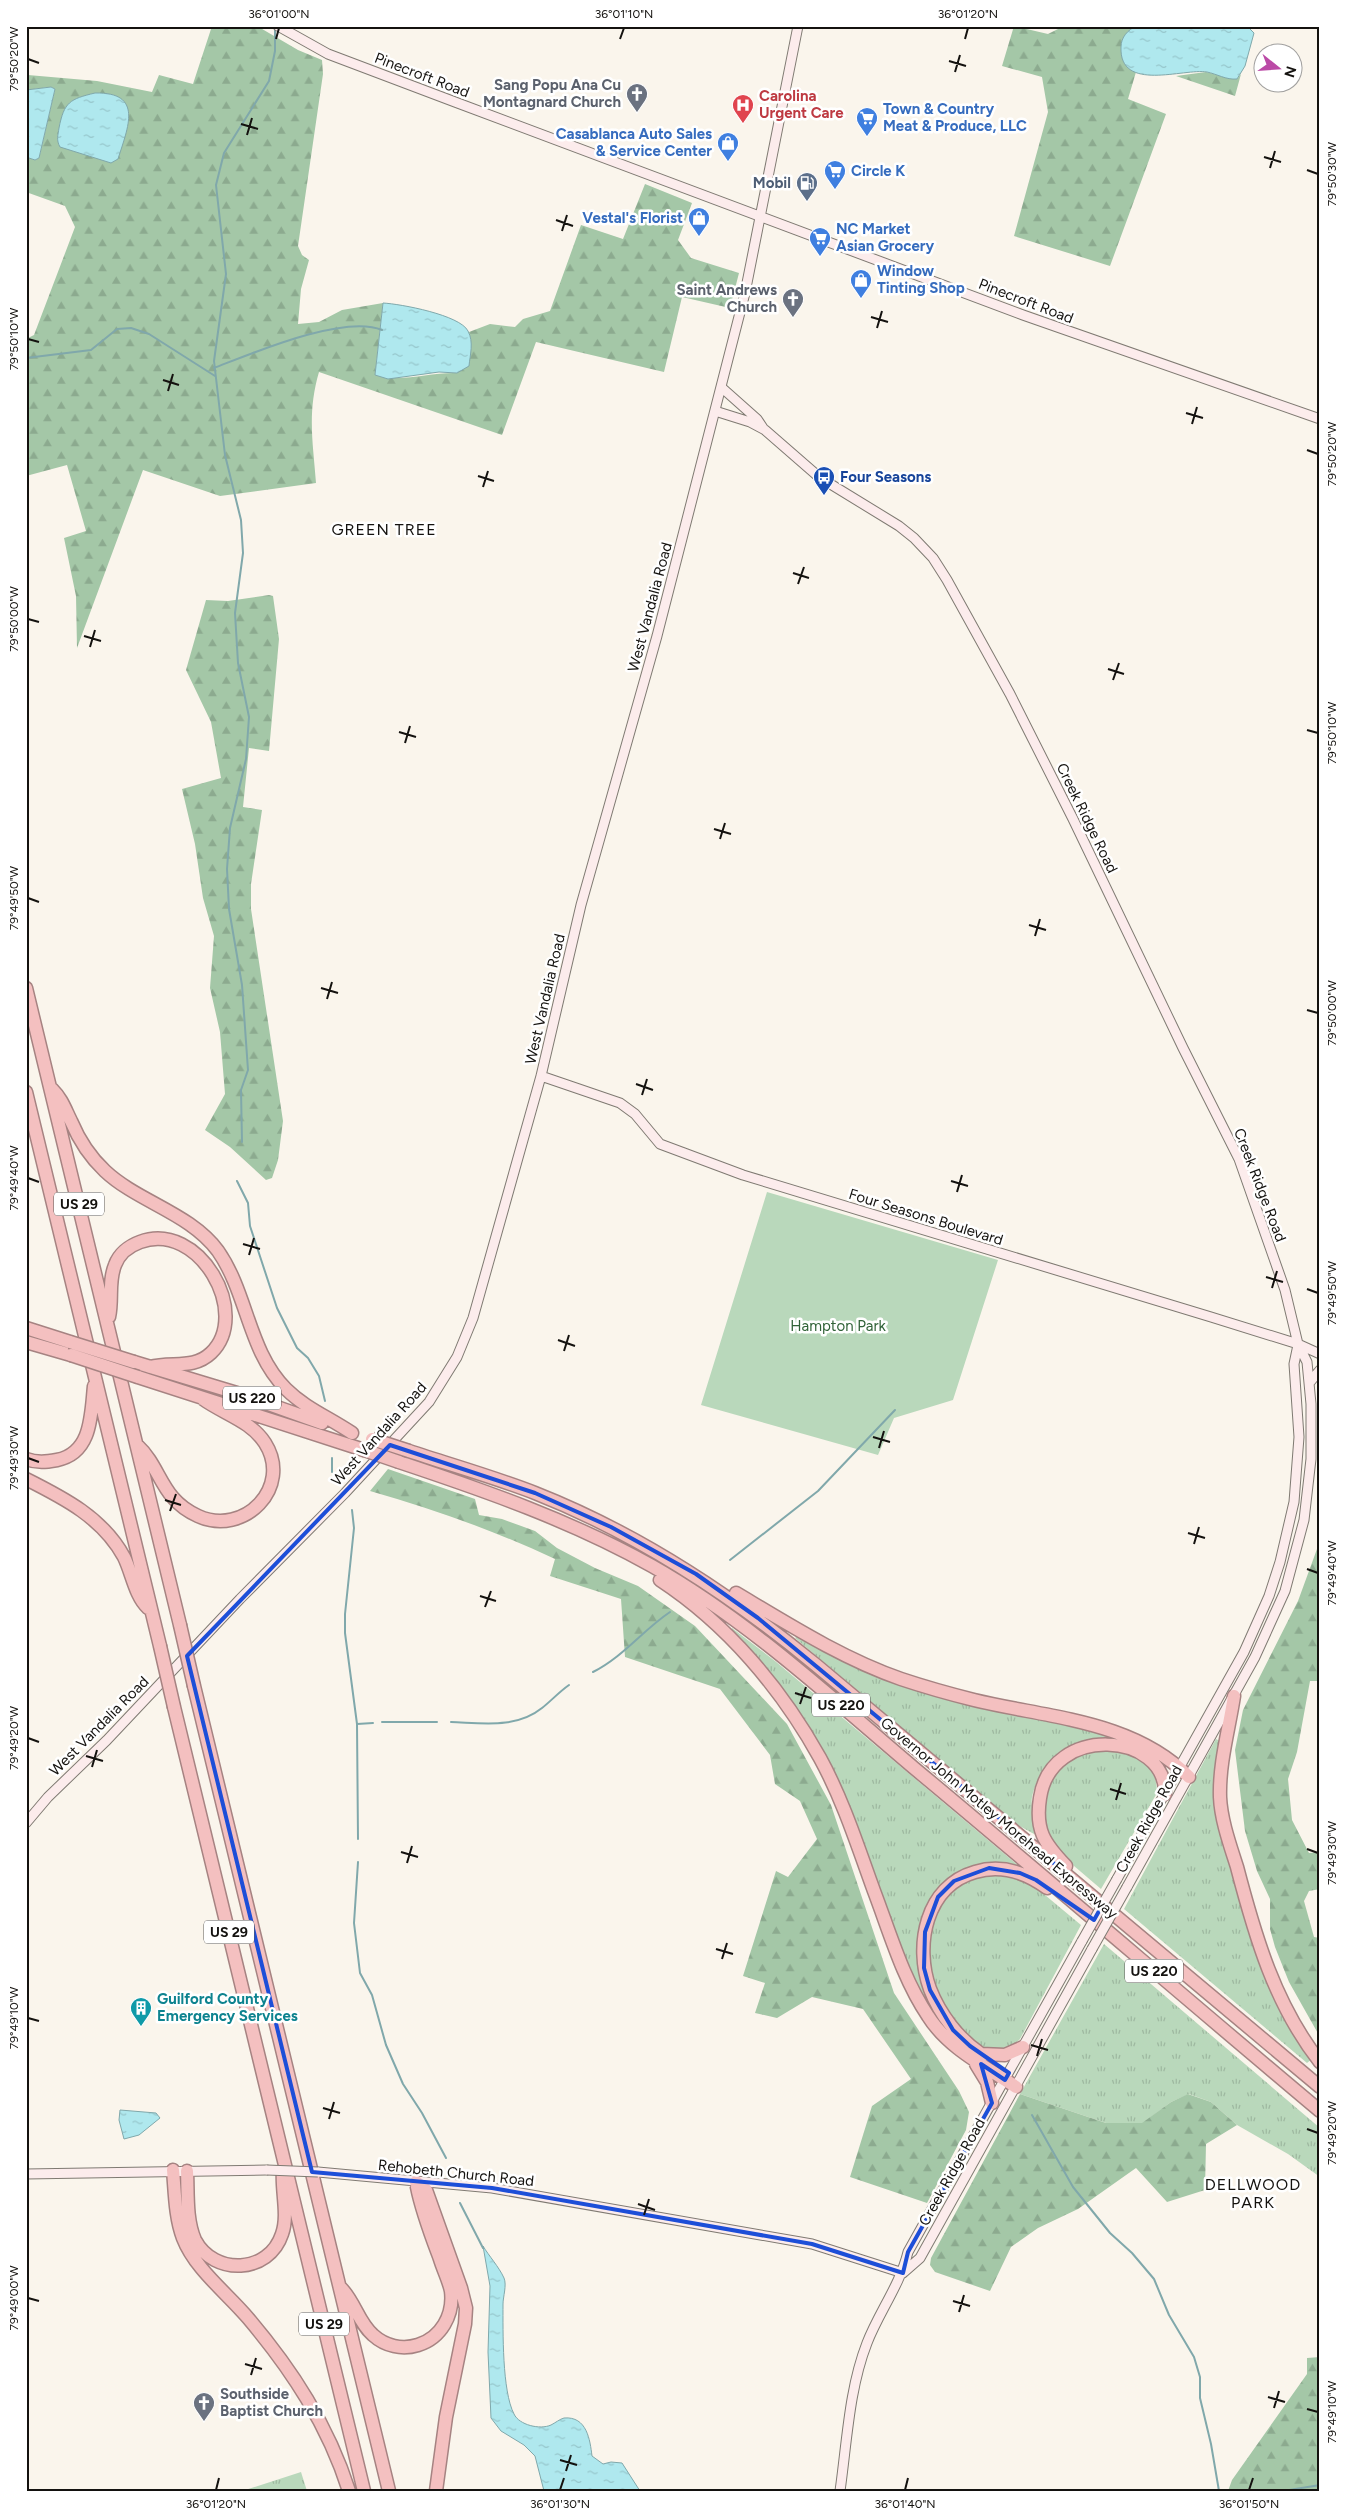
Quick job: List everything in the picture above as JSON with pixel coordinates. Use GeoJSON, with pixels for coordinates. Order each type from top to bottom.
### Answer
{"type":"FeatureCollection","features":[{"type":"Feature","properties":{"kind":"highway","name":"US 29"},"geometry":{"type":"LineString","coordinates":[[26,988],[389,2491]]}},
{"type":"Feature","properties":{"kind":"highway"},"geometry":{"type":"LineString","coordinates":[[50,1086],[62,1099],[82,1143],[94,1161],[124,1186],[194,1228],[218,1251],[228,1267],[238,1291],[262,1357],[279,1382],[301,1403],[352,1433]]}},
{"type":"Feature","properties":{"kind":"highway","name":"US 29"},"geometry":{"type":"LineString","coordinates":[[26,1092],[364,2491]]}},
{"type":"Feature","properties":{"kind":"highway"},"geometry":{"type":"LineString","coordinates":[[108,1322],[112,1306],[110,1280],[115,1263],[125,1250],[136,1243],[150,1238],[170,1239],[187,1246],[206,1265],[224,1300],[224,1328],[218,1345],[210,1354],[191,1364],[163,1363],[150,1367]]}},
{"type":"Feature","properties":{"kind":"highway","name":"Governor John Motley Morehead Expressway"},"geometry":{"type":"LineString","coordinates":[[26,1328],[240,1394],[535,1493],[640,1542],[696,1574],[782,1636],[1320,2087]]}},
{"type":"Feature","properties":{"kind":"highway","name":"Governor John Motley Morehead Expressway"},"geometry":{"type":"LineString","coordinates":[[26,1342],[364,1450],[524,1505],[589,1533],[674,1579],[748,1629],[853,1714],[1065,1894],[1074,1904],[1320,2110]]}},
{"type":"Feature","properties":{"kind":"highway"},"geometry":{"type":"LineString","coordinates":[[26,1351],[49,1348]]}},
{"type":"Feature","properties":{"kind":"highway"},"geometry":{"type":"LineString","coordinates":[[26,1459],[44,1463],[64,1458],[82,1445],[91,1421],[95,1379]]}},
{"type":"Feature","properties":{"kind":"highway"},"geometry":{"type":"LineString","coordinates":[[137,1445],[149,1456],[156,1474],[174,1499],[198,1516],[228,1521],[253,1512],[265,1499],[272,1482],[274,1470],[269,1451],[264,1441],[244,1423],[204,1399]]}},
{"type":"Feature","properties":{"kind":"highway"},"geometry":{"type":"LineString","coordinates":[[26,1479],[64,1498],[98,1523],[123,1556],[141,1602],[152,1611]]}},
{"type":"Feature","properties":{"kind":"highway"},"geometry":{"type":"LineString","coordinates":[[589,1533],[671,1587],[702,1610],[742,1649],[776,1690],[820,1759],[849,1824],[911,1987],[928,2017],[944,2035],[1012,2080]]}},
{"type":"Feature","properties":{"kind":"highway"},"geometry":{"type":"LineString","coordinates":[[696,1574],[716,1580],[782,1620],[853,1658],[900,1679],[974,1700],[1079,1720],[1157,1750],[1189,1777]]}},
{"type":"Feature","properties":{"kind":"highway"},"geometry":{"type":"LineString","coordinates":[[1234,1696],[1221,1777],[1220,1798],[1227,1833],[1249,1917],[1266,1966],[1287,2010],[1320,2062]]}},
{"type":"Feature","properties":{"kind":"highway"},"geometry":{"type":"LineString","coordinates":[[1083,1887],[1051,1850],[1040,1832],[1038,1819],[1042,1786],[1054,1765],[1064,1756],[1089,1746],[1107,1744],[1128,1748],[1153,1761],[1163,1778],[1165,1794]]}},
{"type":"Feature","properties":{"kind":"highway"},"geometry":{"type":"LineString","coordinates":[[992,2103],[975,2055],[954,2030],[930,1990],[924,1968],[925,1932],[932,1908],[938,1897],[954,1881],[989,1868],[1020,1872],[1036,1880],[1062,1899],[1074,1904]]}},
{"type":"Feature","properties":{"kind":"highway"},"geometry":{"type":"LineString","coordinates":[[975,2055],[1004,2055],[1023,2047]]}},
{"type":"Feature","properties":{"kind":"highway"},"geometry":{"type":"LineString","coordinates":[[187,2171],[190,2222],[196,2242],[210,2257],[221,2263],[233,2266],[246,2266],[258,2262],[270,2254],[282,2235],[284,2157]]}},
{"type":"Feature","properties":{"kind":"highway"},"geometry":{"type":"LineString","coordinates":[[174,2170],[180,2228],[189,2251],[274,2350],[298,2382],[330,2441],[349,2491]]}},
{"type":"Feature","properties":{"kind":"highway"},"geometry":{"type":"LineString","coordinates":[[340,2286],[351,2298],[366,2328],[383,2342],[403,2348],[427,2342],[438,2334],[446,2323],[451,2291],[422,2209],[416,2182]]}},
{"type":"Feature","properties":{"kind":"highway"},"geometry":{"type":"LineString","coordinates":[[416,2182],[426,2190],[461,2288],[466,2308],[465,2324],[446,2417],[436,2491]]}},
{"type":"Feature","properties":{"kind":"main road","name":"Pinecroft Road"},"geometry":{"type":"LineString","coordinates":[[278,26],[328,54],[1136,356],[1320,419]]}},
{"type":"Feature","properties":{"kind":"main road","name":"West Vandalia Road"},"geometry":{"type":"LineString","coordinates":[[26,1822],[48,1797],[107,1740],[240,1599],[345,1493],[429,1402],[444,1382],[457,1357],[473,1318],[541,1076],[581,906],[654,645],[715,411],[745,293],[798,26]]}},
{"type":"Feature","properties":{"kind":"main road"},"geometry":{"type":"LineString","coordinates":[[721,387],[757,419],[765,430]]}},
{"type":"Feature","properties":{"kind":"main road","name":"Creek Ridge Road"},"geometry":{"type":"LineString","coordinates":[[715,411],[750,422],[765,430],[819,477],[914,538],[933,558],[947,580],[1010,694],[1239,1159],[1285,1290],[1298,1344],[1307,1362],[1310,1382],[1312,1459],[1304,1520],[1298,1547],[1272,1625],[1092,1949],[1012,2080],[920,2258],[904,2272]]}},
{"type":"Feature","properties":{"kind":"main road","name":"Four Seasons Boulevard"},"geometry":{"type":"LineString","coordinates":[[541,1076],[620,1103],[635,1114],[660,1144],[681,1153],[772,1184],[1298,1344],[1320,1354]]}},
{"type":"Feature","properties":{"kind":"main road","name":"Creek Ridge Road"},"geometry":{"type":"LineString","coordinates":[[840,2491],[856,2378],[867,2343],[904,2272],[908,2252],[992,2103],[1012,2080],[1023,2047],[1244,1652],[1269,1596],[1289,1529],[1297,1469],[1298,1402],[1294,1364],[1298,1344]]}},
{"type":"Feature","properties":{"kind":"main road"},"geometry":{"type":"LineString","coordinates":[[1310,1382],[1320,1370]]}},
{"type":"Feature","properties":{"kind":"main road","name":"Rehobeth Church Road"},"geometry":{"type":"LineString","coordinates":[[26,2174],[174,2170],[267,2170],[329,2173],[492,2188],[812,2244],[904,2272]]}},
{"type":"Feature","properties":{"kind":"highlighted area"},"geometry":{"type":"Polygon","coordinates":[[[390,1445],[535,1493],[611,1527],[696,1574],[758,1618],[1103,1904],[1094,1920],[1036,1880],[1020,1873],[989,1868],[954,1881],[938,1897],[925,1932],[924,1968],[930,1990],[953,2030],[970,2046],[1009,2073],[1005,2080],[981,2064],[992,2103],[908,2252],[903,2273],[812,2244],[492,2188],[312,2172],[187,1656],[390,1445]]]}},
{"type":"Feature","properties":{"kind":"green space"},"geometry":{"type":"Polygon","coordinates":[[[212,26],[257,26],[298,50],[322,60],[323,74],[298,246],[302,255],[309,260],[301,289],[298,324],[319,322],[342,310],[383,303],[375,375],[405,378],[457,373],[471,347],[469,332],[490,324],[515,327],[523,319],[550,311],[581,225],[623,239],[645,184],[692,203],[678,240],[691,258],[739,273],[730,308],[682,297],[664,372],[536,342],[502,435],[319,372],[312,414],[312,441],[316,483],[220,496],[143,470],[77,648],[76,596],[64,538],[86,531],[67,465],[26,476],[26,339],[34,335],[75,227],[65,206],[26,192],[26,157],[35,160],[39,158],[55,89],[51,87],[26,90],[28,75],[97,81],[152,92],[159,75],[193,84],[212,26]]]}},
{"type":"Feature","properties":{"kind":"green space"},"geometry":{"type":"Polygon","coordinates":[[[1014,26],[1048,34],[1064,26],[1136,26],[1132,28],[1129,68],[1136,72],[1128,99],[1166,114],[1110,266],[1014,236],[1048,112],[1042,77],[1002,66],[1014,26]]]}},
{"type":"Feature","properties":{"kind":"green space"},"geometry":{"type":"Polygon","coordinates":[[[1206,72],[1237,79],[1241,74],[1235,96],[1176,76],[1206,72]]]}},
{"type":"Feature","properties":{"kind":"green space"},"geometry":{"type":"Polygon","coordinates":[[[273,596],[279,639],[269,751],[249,748],[243,807],[262,810],[251,884],[251,909],[283,1121],[278,1160],[272,1178],[266,1180],[230,1147],[205,1130],[225,1094],[220,1032],[210,988],[214,936],[203,898],[195,844],[182,789],[221,778],[211,722],[186,670],[206,600],[228,601],[273,596]]]}},
{"type":"Feature","properties":{"kind":"green space","name":"Hampton Park"},"geometry":{"type":"Polygon","coordinates":[[[767,1192],[998,1260],[953,1400],[894,1418],[878,1455],[701,1405],[767,1192]]]}},
{"type":"Feature","properties":{"kind":"green space"},"geometry":{"type":"Polygon","coordinates":[[[388,1469],[475,1499],[479,1515],[502,1519],[535,1531],[557,1548],[595,1568],[638,1586],[695,1626],[787,1724],[831,1805],[894,1993],[959,2091],[969,2112],[966,2130],[927,2203],[850,2177],[872,2106],[911,2079],[863,2009],[812,1997],[777,2018],[755,2013],[765,1983],[743,1976],[776,1871],[788,1877],[817,1839],[800,1801],[775,1784],[770,1755],[720,1689],[625,1657],[621,1599],[550,1576],[555,1559],[510,1539],[464,1521],[370,1491],[388,1469]]]}},
{"type":"Feature","properties":{"kind":"green space"},"geometry":{"type":"Polygon","coordinates":[[[1317,1549],[1320,1550],[1320,1681],[1310,1681],[1297,1752],[1288,1779],[1292,1820],[1309,1853],[1320,1852],[1320,1889],[1309,1891],[1304,1901],[1314,1937],[1320,1938],[1320,2037],[1289,1982],[1275,1947],[1270,1929],[1270,1899],[1257,1871],[1245,1831],[1235,1750],[1243,1710],[1298,1601],[1317,1549]]]}},
{"type":"Feature","properties":{"kind":"green space"},"geometry":{"type":"Polygon","coordinates":[[[732,1628],[775,1661],[1019,1866],[1018,1868],[1005,1865],[935,1893],[926,1908],[920,1924],[919,1966],[950,2030],[940,2024],[917,1989],[844,1797],[730,1632],[732,1628]]]}},
{"type":"Feature","properties":{"kind":"green space"},"geometry":{"type":"Polygon","coordinates":[[[798,1635],[830,1652],[1088,1729],[1139,1747],[1093,1741],[1082,1743],[1062,1752],[1046,1767],[1035,1786],[1032,1797],[1034,1834],[1016,1824],[795,1638],[798,1635]]]}},
{"type":"Feature","properties":{"kind":"green space"},"geometry":{"type":"Polygon","coordinates":[[[1216,1739],[1220,1741],[1216,1761],[1216,1787],[1253,1941],[1312,2059],[1307,2063],[1124,1909],[1216,1739]]]}},
{"type":"Feature","properties":{"kind":"green space"},"geometry":{"type":"Polygon","coordinates":[[[1105,1750],[1125,1754],[1142,1761],[1153,1773],[1157,1793],[1101,1889],[1060,1854],[1049,1839],[1041,1807],[1054,1772],[1077,1755],[1105,1750]]]}},
{"type":"Feature","properties":{"kind":"green space"},"geometry":{"type":"Polygon","coordinates":[[[996,1873],[1019,1878],[1039,1890],[1081,1925],[1020,2039],[1008,2048],[1000,2051],[982,2048],[954,2021],[944,2007],[937,1991],[928,1955],[931,1921],[943,1899],[963,1883],[996,1873]]]}},
{"type":"Feature","properties":{"kind":"green space"},"geometry":{"type":"Polygon","coordinates":[[[1104,1944],[1320,2128],[1320,2177],[1288,2154],[1237,2125],[1211,2102],[1189,2094],[1171,2102],[1143,2123],[1106,2123],[1020,2094],[1104,1944]]]}},
{"type":"Feature","properties":{"kind":"green space"},"geometry":{"type":"Polygon","coordinates":[[[1020,2094],[1106,2123],[1142,2123],[1171,2102],[1188,2094],[1211,2102],[1237,2125],[1206,2144],[1205,2190],[1167,2202],[1136,2168],[1078,2209],[1038,2228],[1011,2247],[990,2291],[935,2272],[930,2265],[931,2258],[1020,2094]]]}},
{"type":"Feature","properties":{"kind":"green space"},"geometry":{"type":"Polygon","coordinates":[[[1320,2357],[1320,2491],[1228,2491],[1232,2480],[1307,2374],[1307,2358],[1320,2357]]]}},
{"type":"Feature","properties":{"kind":"green space"},"geometry":{"type":"Polygon","coordinates":[[[301,2472],[307,2491],[242,2491],[301,2472]]]}},
{"type":"Feature","properties":{"kind":"water"},"geometry":{"type":"Polygon","coordinates":[[[1136,26],[1247,26],[1254,33],[1245,66],[1237,79],[1225,78],[1207,72],[1155,75],[1141,74],[1130,70],[1123,61],[1122,40],[1136,26]]]}},
{"type":"Feature","properties":{"kind":"water"},"geometry":{"type":"Polygon","coordinates":[[[51,87],[55,89],[39,158],[35,160],[26,157],[26,90],[51,87]]]}},
{"type":"Feature","properties":{"kind":"water"},"geometry":{"type":"Polygon","coordinates":[[[95,93],[110,94],[121,98],[129,114],[126,135],[118,159],[111,163],[60,147],[58,142],[61,119],[66,107],[80,97],[95,93]]]}},
{"type":"Feature","properties":{"kind":"water"},"geometry":{"type":"Polygon","coordinates":[[[383,303],[429,311],[463,325],[468,331],[471,340],[469,366],[457,373],[439,372],[388,379],[375,375],[383,303]]]}},
{"type":"Feature","properties":{"kind":"water"},"geometry":{"type":"Polygon","coordinates":[[[120,2110],[156,2113],[160,2118],[139,2135],[124,2139],[119,2120],[120,2110]]]}},
{"type":"Feature","properties":{"kind":"water"},"geometry":{"type":"Polygon","coordinates":[[[483,2246],[505,2281],[503,2329],[505,2376],[510,2404],[514,2414],[525,2424],[536,2427],[551,2425],[564,2418],[572,2418],[578,2421],[586,2430],[592,2456],[603,2464],[611,2462],[622,2463],[640,2491],[544,2491],[535,2456],[524,2445],[501,2431],[491,2418],[488,2352],[490,2286],[483,2246]]]}},
{"type":"Feature","properties":{"kind":"waterway"},"geometry":{"type":"LineString","coordinates":[[242,1142],[241,1090],[248,1070],[242,985],[229,909],[227,869],[230,828],[246,759],[249,717],[238,663],[235,613],[243,553],[241,520],[225,455],[214,361],[226,274],[216,185],[224,153],[269,81],[275,51],[275,26]]}},
{"type":"Feature","properties":{"kind":"waterway"},"geometry":{"type":"LineString","coordinates":[[214,368],[274,345],[322,331],[365,326],[382,330]]}},
{"type":"Feature","properties":{"kind":"waterway"},"geometry":{"type":"LineString","coordinates":[[26,358],[91,350],[117,329],[131,328],[149,334],[215,376]]}},
{"type":"Feature","properties":{"kind":"waterway"},"geometry":{"type":"LineString","coordinates":[[237,1181],[248,1203],[250,1226],[277,1308],[297,1348],[308,1358],[319,1376],[325,1401]]}},
{"type":"Feature","properties":{"kind":"waterway"},"geometry":{"type":"LineString","coordinates":[[730,1560],[818,1491],[895,1410]]}},
{"type":"Feature","properties":{"kind":"waterway"},"geometry":{"type":"LineString","coordinates":[[332,1458],[332,1472]]}},
{"type":"Feature","properties":{"kind":"waterway"},"geometry":{"type":"LineString","coordinates":[[352,1510],[354,1528],[345,1614],[345,1633],[357,1724],[358,1839]]}},
{"type":"Feature","properties":{"kind":"waterway"},"geometry":{"type":"LineString","coordinates":[[593,1672],[614,1659],[670,1612]]}},
{"type":"Feature","properties":{"kind":"waterway"},"geometry":{"type":"LineString","coordinates":[[451,1722],[487,1724],[521,1719],[532,1715],[542,1708],[569,1685]]}},
{"type":"Feature","properties":{"kind":"waterway"},"geometry":{"type":"LineString","coordinates":[[382,1722],[437,1722]]}},
{"type":"Feature","properties":{"kind":"waterway"},"geometry":{"type":"LineString","coordinates":[[357,1724],[373,1723]]}},
{"type":"Feature","properties":{"kind":"waterway"},"geometry":{"type":"LineString","coordinates":[[358,1862],[354,1923],[360,1973],[372,1995],[386,2045],[403,2084],[422,2113],[446,2158]]}},
{"type":"Feature","properties":{"kind":"waterway"},"geometry":{"type":"LineString","coordinates":[[1032,2115],[1073,2187],[1110,2233],[1132,2253],[1154,2279],[1169,2315],[1194,2357],[1200,2377],[1200,2398],[1211,2444],[1219,2491]]}},
{"type":"Feature","properties":{"kind":"waterway"},"geometry":{"type":"LineString","coordinates":[[460,2203],[483,2248]]}},
{"type":"Feature","properties":{"kind":"waterway"},"geometry":{"type":"LineString","coordinates":[[1283,2491],[1320,2485]]}},
{"type":"Feature","properties":{"kind":"place","name":"Sang Popu Ana Cu Montagnard Church"},"geometry":{"type":"Point","coordinates":[637,113]}},
{"type":"Feature","properties":{"kind":"place","name":"Carolina Urgent Care"},"geometry":{"type":"Point","coordinates":[743,124]}},
{"type":"Feature","properties":{"kind":"place","name":"Town & Country Meat & Produce, LLC"},"geometry":{"type":"Point","coordinates":[867,137]}},
{"type":"Feature","properties":{"kind":"place","name":"Casablanca Auto Sales & Service Center"},"geometry":{"type":"Point","coordinates":[728,162]}},
{"type":"Feature","properties":{"kind":"place","name":"Circle K"},"geometry":{"type":"Point","coordinates":[835,190]}},
{"type":"Feature","properties":{"kind":"place","name":"Mobil"},"geometry":{"type":"Point","coordinates":[807,202]}},
{"type":"Feature","properties":{"kind":"place","name":"Vestal's Florist"},"geometry":{"type":"Point","coordinates":[699,237]}},
{"type":"Feature","properties":{"kind":"place","name":"NC Market Asian Grocery"},"geometry":{"type":"Point","coordinates":[820,257]}},
{"type":"Feature","properties":{"kind":"place","name":"Window Tinting Shop"},"geometry":{"type":"Point","coordinates":[861,299]}},
{"type":"Feature","properties":{"kind":"place","name":"Saint Andrews Church"},"geometry":{"type":"Point","coordinates":[793,318]}},
{"type":"Feature","properties":{"kind":"place","name":"Four Seasons"},"geometry":{"type":"Point","coordinates":[824,496]}},
{"type":"Feature","properties":{"kind":"place","name":"Guilford County Emergency Services"},"geometry":{"type":"Point","coordinates":[141,2027]}},
{"type":"Feature","properties":{"kind":"place","name":"Southside Baptist Church"},"geometry":{"type":"Point","coordinates":[204,2422]}},
{"type":"Feature","properties":{"kind":"district","name":"GREEN TREE"},"geometry":{"type":"Point","coordinates":[384,529]}},
{"type":"Feature","properties":{"kind":"district","name":"DELLWOOD PARK"},"geometry":{"type":"Point","coordinates":[1253,2193]}}]}
